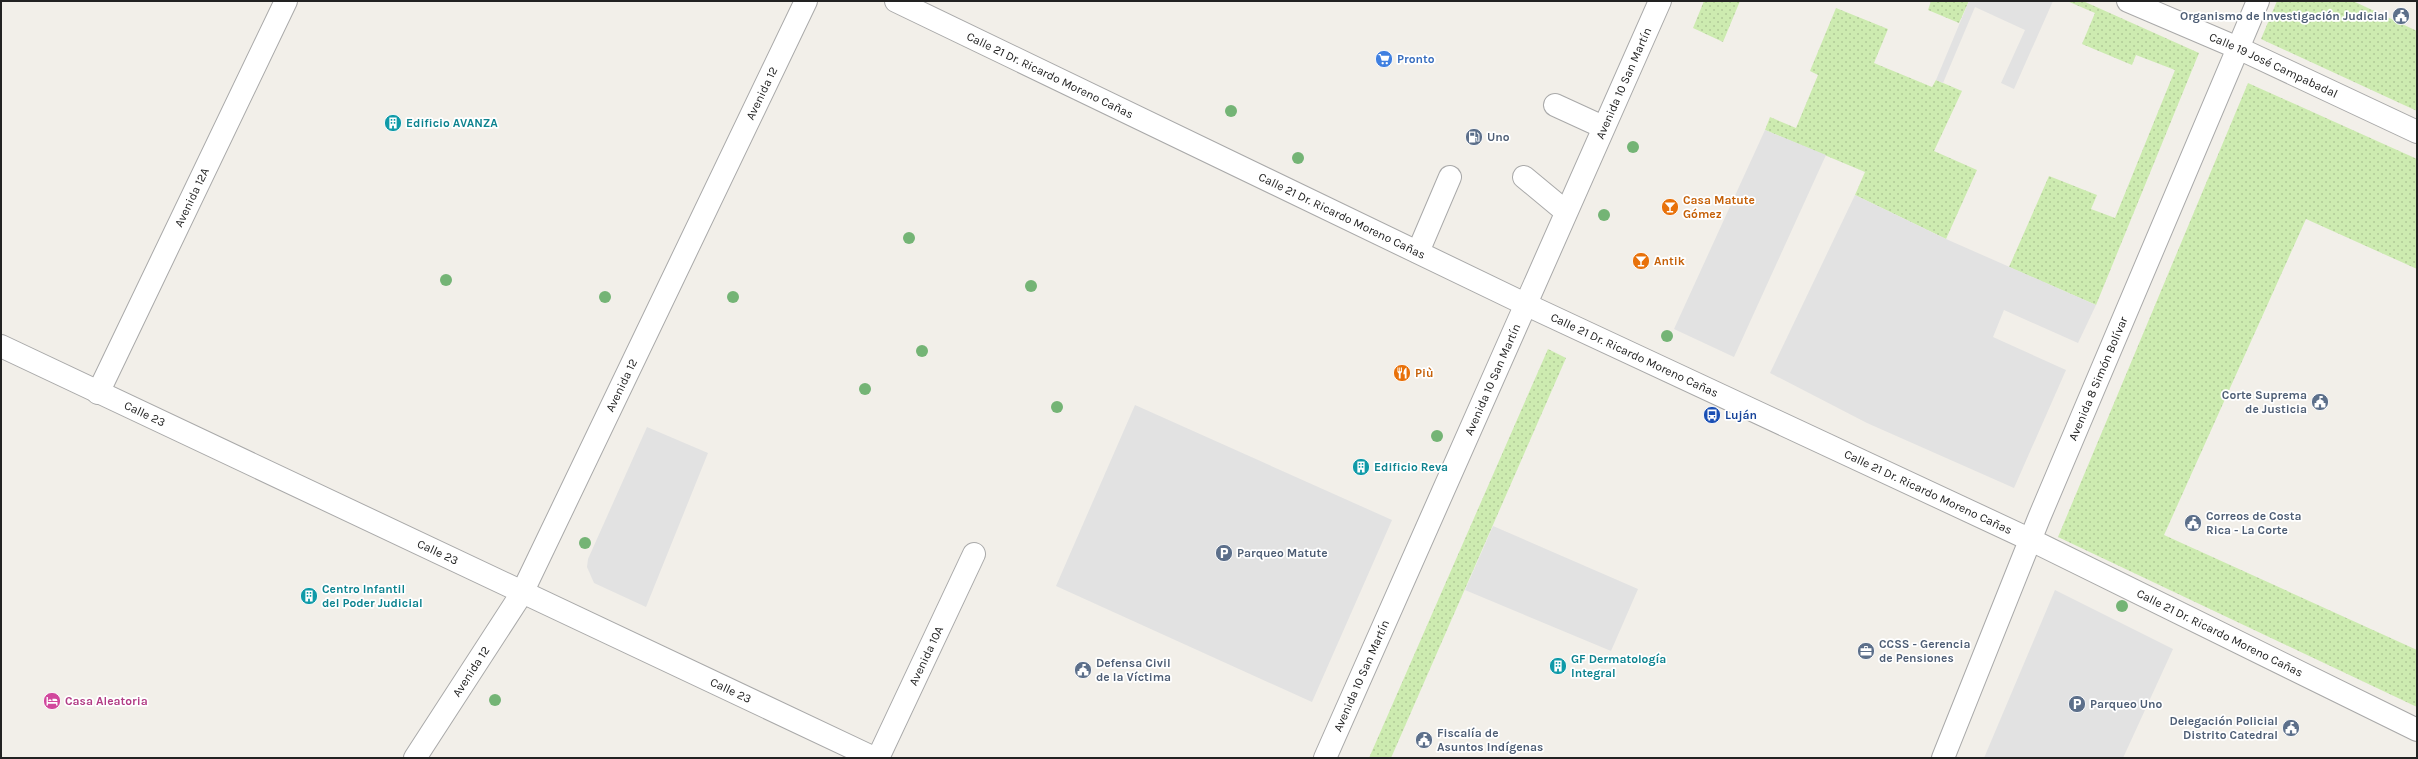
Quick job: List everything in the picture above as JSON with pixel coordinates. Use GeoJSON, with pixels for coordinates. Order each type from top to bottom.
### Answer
{"type":"FeatureCollection","features":[{"type":"Feature","properties":{"kind":"street","name":"Avenida 12A"},"geometry":{"type":"LineString","coordinates":[[98,393],[286,1]]}},
{"type":"Feature","properties":{"kind":"street","name":"Avenida 12"},"geometry":{"type":"LineString","coordinates":[[415,758],[522,593],[806,1]]}},
{"type":"Feature","properties":{"kind":"street","name":"Calle 21 Dr. Ricardo Moreno Cañas"},"geometry":{"type":"LineString","coordinates":[[896,1],[1525,304],[2030,540],[2417,730]]}},
{"type":"Feature","properties":{"kind":"street","name":"Avenida 10 San Martín"},"geometry":{"type":"LineString","coordinates":[[1325,758],[1565,212],[1660,1]]}},
{"type":"Feature","properties":{"kind":"street","name":"Calle 19 José Campabadal"},"geometry":{"type":"LineString","coordinates":[[2128,1],[2238,48],[2417,132]]}},
{"type":"Feature","properties":{"kind":"street","name":"Avenida 8 Simón Bolívar"},"geometry":{"type":"LineString","coordinates":[[1943,758],[2030,540],[2258,1]]}},
{"type":"Feature","properties":{"kind":"street"},"geometry":{"type":"LineString","coordinates":[[1556,105],[1603,127]]}},
{"type":"Feature","properties":{"kind":"street"},"geometry":{"type":"LineString","coordinates":[[1418,252],[1450,177]]}},
{"type":"Feature","properties":{"kind":"street"},"geometry":{"type":"LineString","coordinates":[[1524,177],[1565,212]]}},
{"type":"Feature","properties":{"kind":"street","name":"Calle 23"},"geometry":{"type":"LineString","coordinates":[[1,346],[874,758]]}},
{"type":"Feature","properties":{"kind":"street","name":"Avenida 10A"},"geometry":{"type":"LineString","coordinates":[[878,758],[974,554]]}},
{"type":"Feature","properties":{"kind":"green space"},"geometry":{"type":"Polygon","coordinates":[[[1704,1],[1740,1],[1723,42],[1693,28],[1704,1]]]}},
{"type":"Feature","properties":{"kind":"green space"},"geometry":{"type":"Polygon","coordinates":[[[1931,1],[1969,1],[1959,23],[1928,10],[1931,1]]]}},
{"type":"Feature","properties":{"kind":"green space"},"geometry":{"type":"Polygon","coordinates":[[[2067,1],[2083,1],[2199,53],[2096,305],[2009,267],[2049,176],[2097,195],[2091,209],[2115,218],[2175,70],[2136,55],[2132,65],[2082,44],[2095,13],[2067,1]]]}},
{"type":"Feature","properties":{"kind":"green space"},"geometry":{"type":"Polygon","coordinates":[[[2277,1],[2353,1],[2417,31],[2417,111],[2261,39],[2277,1]]]}},
{"type":"Feature","properties":{"kind":"green space"},"geometry":{"type":"Polygon","coordinates":[[[1836,8],[1888,29],[1874,63],[1932,87],[1936,80],[1962,91],[1934,151],[1977,170],[1946,239],[1855,195],[1865,172],[1765,130],[1770,117],[1796,128],[1818,75],[1810,71],[1836,8]]]}},
{"type":"Feature","properties":{"kind":"green space"},"geometry":{"type":"Polygon","coordinates":[[[2248,83],[2417,159],[2417,269],[2306,219],[2164,535],[2417,650],[2417,707],[2058,537],[2248,83]]]}},
{"type":"Feature","properties":{"kind":"green space"},"geometry":{"type":"Polygon","coordinates":[[[1548,349],[1566,358],[1391,758],[1369,758],[1548,349]]]}},
{"type":"Feature","properties":{"kind":"shaded area"},"geometry":{"type":"Polygon","coordinates":[[[1969,1],[2053,1],[2014,89],[2001,83],[2025,30],[1975,7],[1943,83],[1936,80],[1969,1]]]}},
{"type":"Feature","properties":{"kind":"shaded area"},"geometry":{"type":"Polygon","coordinates":[[[1765,130],[1826,155],[1734,357],[1674,329],[1765,130]]]}},
{"type":"Feature","properties":{"kind":"shaded area"},"geometry":{"type":"Polygon","coordinates":[[[1855,195],[1946,239],[2096,305],[2078,343],[2004,310],[1993,337],[2066,370],[2014,488],[1867,423],[1770,373],[1855,195]]]}},
{"type":"Feature","properties":{"kind":"shaded area","name":"Parqueo Matute"},"geometry":{"type":"Polygon","coordinates":[[[1135,405],[1392,520],[1312,702],[1056,586],[1135,405]]]}},
{"type":"Feature","properties":{"kind":"shaded area"},"geometry":{"type":"Polygon","coordinates":[[[647,427],[708,453],[646,607],[594,583],[587,567],[588,559],[647,427]]]}},
{"type":"Feature","properties":{"kind":"shaded area"},"geometry":{"type":"Polygon","coordinates":[[[1493,526],[1638,589],[1611,651],[1465,590],[1493,526]]]}},
{"type":"Feature","properties":{"kind":"shaded area","name":"Parqueo Uno"},"geometry":{"type":"Polygon","coordinates":[[[2055,590],[2173,649],[2123,758],[1984,758],[2055,590]]]}},
{"type":"Feature","properties":{"kind":"place","name":"Organismo de Investigación Judicial"},"geometry":{"type":"Point","coordinates":[2401,16]}},
{"type":"Feature","properties":{"kind":"place","name":"Pronto"},"geometry":{"type":"Point","coordinates":[1384,59]}},
{"type":"Feature","properties":{"kind":"place","name":"Edificio AVANZA"},"geometry":{"type":"Point","coordinates":[393,123]}},
{"type":"Feature","properties":{"kind":"place","name":"Uno"},"geometry":{"type":"Point","coordinates":[1474,137]}},
{"type":"Feature","properties":{"kind":"place","name":"Casa Matute Gómez"},"geometry":{"type":"Point","coordinates":[1670,207]}},
{"type":"Feature","properties":{"kind":"place","name":"Antik"},"geometry":{"type":"Point","coordinates":[1641,261]}},
{"type":"Feature","properties":{"kind":"place","name":"Più"},"geometry":{"type":"Point","coordinates":[1402,373]}},
{"type":"Feature","properties":{"kind":"place","name":"Corte Suprema de Justicia"},"geometry":{"type":"Point","coordinates":[2320,402]}},
{"type":"Feature","properties":{"kind":"place","name":"Luján"},"geometry":{"type":"Point","coordinates":[1712,415]}},
{"type":"Feature","properties":{"kind":"place","name":"Edificio Reva"},"geometry":{"type":"Point","coordinates":[1361,467]}},
{"type":"Feature","properties":{"kind":"place","name":"Correos de Costa Rica - La Corte"},"geometry":{"type":"Point","coordinates":[2193,523]}},
{"type":"Feature","properties":{"kind":"place","name":"Parqueo Matute"},"geometry":{"type":"Point","coordinates":[1224,553]}},
{"type":"Feature","properties":{"kind":"place","name":"Centro Infantil del Poder Judicial"},"geometry":{"type":"Point","coordinates":[309,596]}},
{"type":"Feature","properties":{"kind":"place","name":"CCSS - Gerencia de Pensiones"},"geometry":{"type":"Point","coordinates":[1866,651]}},
{"type":"Feature","properties":{"kind":"place","name":"GF Dermatología Integral"},"geometry":{"type":"Point","coordinates":[1558,666]}},
{"type":"Feature","properties":{"kind":"place","name":"Defensa Civil de la Víctima"},"geometry":{"type":"Point","coordinates":[1083,670]}},
{"type":"Feature","properties":{"kind":"place","name":"Casa Aleatoria"},"geometry":{"type":"Point","coordinates":[52,701]}},
{"type":"Feature","properties":{"kind":"place","name":"Parqueo Uno"},"geometry":{"type":"Point","coordinates":[2077,704]}},
{"type":"Feature","properties":{"kind":"place","name":"Delegación Policial Distrito Catedral"},"geometry":{"type":"Point","coordinates":[2291,728]}},
{"type":"Feature","properties":{"kind":"place","name":"Fiscalía de Asuntos Indígenas"},"geometry":{"type":"Point","coordinates":[1424,740]}}]}
